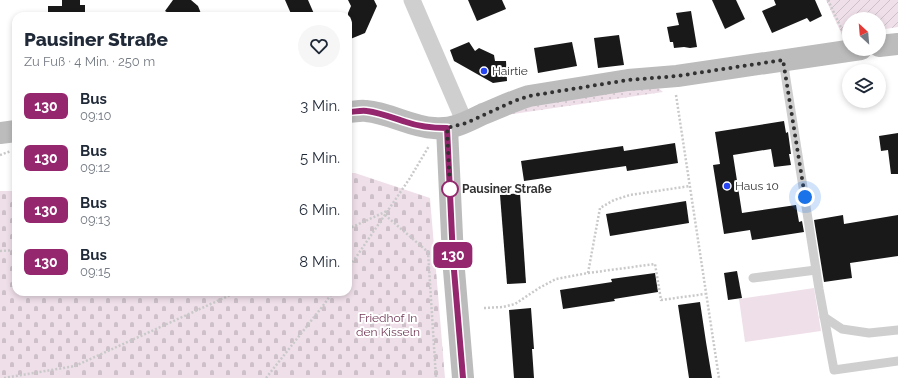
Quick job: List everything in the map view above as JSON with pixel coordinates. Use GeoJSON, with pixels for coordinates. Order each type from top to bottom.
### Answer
{"type":"FeatureCollection","features":[{"type":"Feature","properties":{"kind":"street"},"geometry":{"type":"LineString","coordinates":[[412,0],[456,126],[453,258],[462,378]]}},
{"type":"Feature","properties":{"kind":"street"},"geometry":{"type":"LineString","coordinates":[[886,45],[898,44]]}},
{"type":"Feature","properties":{"kind":"street"},"geometry":{"type":"LineString","coordinates":[[352,112],[366,111],[387,115],[414,124],[433,128],[456,126],[529,96],[628,80],[677,76],[783,60],[842,46]]}},
{"type":"Feature","properties":{"kind":"street"},"geometry":{"type":"LineString","coordinates":[[0,133],[12,139]]}},
{"type":"Feature","properties":{"kind":"lane"},"geometry":{"type":"LineString","coordinates":[[783,60],[816,270],[834,370],[898,361]]}},
{"type":"Feature","properties":{"kind":"lane"},"geometry":{"type":"LineString","coordinates":[[753,278],[816,270]]}},
{"type":"Feature","properties":{"kind":"lane"},"geometry":{"type":"LineString","coordinates":[[824,317],[842,328],[854,331],[870,333],[898,330]]}},
{"type":"Feature","properties":{"kind":"path"},"geometry":{"type":"LineString","coordinates":[[828,0],[842,24]]}},
{"type":"Feature","properties":{"kind":"path"},"geometry":{"type":"LineString","coordinates":[[676,95],[705,294],[719,378]]}},
{"type":"Feature","properties":{"kind":"path"},"geometry":{"type":"LineString","coordinates":[[0,155],[12,143]]}},
{"type":"Feature","properties":{"kind":"path"},"geometry":{"type":"LineString","coordinates":[[352,263],[410,178],[431,144]]}},
{"type":"Feature","properties":{"kind":"path"},"geometry":{"type":"LineString","coordinates":[[588,273],[600,208],[614,200],[630,195],[690,186]]}},
{"type":"Feature","properties":{"kind":"path"},"geometry":{"type":"LineString","coordinates":[[352,227],[388,211]]}},
{"type":"Feature","properties":{"kind":"path"},"geometry":{"type":"LineString","coordinates":[[385,215],[428,252],[436,378]]}},
{"type":"Feature","properties":{"kind":"path"},"geometry":{"type":"LineString","coordinates":[[0,251],[12,250]]}},
{"type":"Feature","properties":{"kind":"path"},"geometry":{"type":"LineString","coordinates":[[484,308],[503,307],[515,304],[556,279],[655,264],[661,300],[705,294]]}},
{"type":"Feature","properties":{"kind":"path"},"geometry":{"type":"LineString","coordinates":[[4,378],[75,366],[228,296]]}},
{"type":"Feature","properties":{"kind":"path"},"geometry":{"type":"LineString","coordinates":[[266,378],[330,296]]}},
{"type":"Feature","properties":{"kind":"green space"},"geometry":{"type":"Polygon","coordinates":[[[826,0],[898,0],[898,27],[886,29],[886,12],[842,12],[842,35],[826,0]]]}},
{"type":"Feature","properties":{"kind":"green space"},"geometry":{"type":"Polygon","coordinates":[[[654,84],[663,92],[500,116],[518,107],[654,84]]]}},
{"type":"Feature","properties":{"kind":"green space","name":"Friedhof In den Kisseln"},"geometry":{"type":"Polygon","coordinates":[[[352,173],[430,198],[445,378],[0,378],[0,191],[12,191],[12,296],[352,296],[352,173]]]}},
{"type":"Feature","properties":{"kind":"green space"},"geometry":{"type":"Polygon","coordinates":[[[814,288],[821,331],[745,342],[739,299],[814,288]]]}},
{"type":"Feature","properties":{"kind":"building"},"geometry":{"type":"Polygon","coordinates":[[[62,0],[80,0],[80,5],[85,5],[85,12],[48,12],[48,6],[62,6],[62,0]]]}},
{"type":"Feature","properties":{"kind":"building"},"geometry":{"type":"Polygon","coordinates":[[[173,0],[191,0],[198,6],[200,12],[167,12],[165,11],[173,0]]]}},
{"type":"Feature","properties":{"kind":"building"},"geometry":{"type":"Polygon","coordinates":[[[285,0],[308,0],[313,12],[290,12],[285,0]]]}},
{"type":"Feature","properties":{"kind":"building"},"geometry":{"type":"Polygon","coordinates":[[[348,0],[374,0],[377,6],[365,33],[352,38],[352,12],[348,12],[351,6],[348,0]]]}},
{"type":"Feature","properties":{"kind":"building"},"geometry":{"type":"Polygon","coordinates":[[[468,0],[502,0],[506,9],[477,21],[468,0]]]}},
{"type":"Feature","properties":{"kind":"building"},"geometry":{"type":"Polygon","coordinates":[[[712,0],[736,0],[745,19],[725,29],[712,0]]]}},
{"type":"Feature","properties":{"kind":"building"},"geometry":{"type":"Polygon","coordinates":[[[774,0],[815,0],[822,16],[810,22],[807,18],[772,33],[762,11],[776,5],[774,0]]]}},
{"type":"Feature","properties":{"kind":"building"},"geometry":{"type":"Polygon","coordinates":[[[691,11],[697,47],[674,48],[673,42],[670,42],[667,27],[679,25],[676,13],[691,11]]]}},
{"type":"Feature","properties":{"kind":"building"},"geometry":{"type":"Polygon","coordinates":[[[619,35],[624,65],[598,68],[594,38],[619,35]]]}},
{"type":"Feature","properties":{"kind":"building"},"geometry":{"type":"Polygon","coordinates":[[[469,42],[475,51],[479,48],[494,55],[495,61],[506,61],[507,81],[493,83],[454,61],[450,50],[469,42]]]}},
{"type":"Feature","properties":{"kind":"building"},"geometry":{"type":"Polygon","coordinates":[[[572,42],[577,66],[538,73],[534,48],[572,42]]]}},
{"type":"Feature","properties":{"kind":"building","name":"Haus 10"},"geometry":{"type":"Polygon","coordinates":[[[784,121],[786,133],[788,132],[791,165],[774,167],[771,149],[733,155],[742,213],[796,205],[799,222],[802,221],[804,232],[752,240],[750,230],[724,234],[713,165],[720,164],[715,132],[784,121]]]}},
{"type":"Feature","properties":{"kind":"building"},"geometry":{"type":"Polygon","coordinates":[[[898,133],[898,174],[891,174],[888,150],[881,151],[879,136],[898,133]]]}},
{"type":"Feature","properties":{"kind":"building"},"geometry":{"type":"Polygon","coordinates":[[[675,143],[678,163],[627,171],[626,166],[524,181],[521,161],[623,146],[624,151],[675,143]]]}},
{"type":"Feature","properties":{"kind":"building"},"geometry":{"type":"Polygon","coordinates":[[[520,193],[526,283],[507,284],[500,195],[520,193]]]}},
{"type":"Feature","properties":{"kind":"building"},"geometry":{"type":"Polygon","coordinates":[[[686,201],[689,223],[610,236],[606,214],[686,201]]]}},
{"type":"Feature","properties":{"kind":"building"},"geometry":{"type":"Polygon","coordinates":[[[843,215],[844,224],[898,215],[898,256],[850,263],[852,278],[824,282],[814,220],[843,215]]]}},
{"type":"Feature","properties":{"kind":"building"},"geometry":{"type":"Polygon","coordinates":[[[737,271],[742,298],[728,300],[724,273],[737,271]]]}},
{"type":"Feature","properties":{"kind":"building"},"geometry":{"type":"Polygon","coordinates":[[[655,273],[658,292],[614,299],[615,301],[563,309],[560,290],[612,282],[611,279],[655,273]]]}},
{"type":"Feature","properties":{"kind":"building"},"geometry":{"type":"Polygon","coordinates":[[[700,302],[712,378],[689,378],[678,305],[700,302]]]}},
{"type":"Feature","properties":{"kind":"building"},"geometry":{"type":"Polygon","coordinates":[[[531,308],[534,349],[532,349],[534,378],[514,378],[509,310],[531,308]]]}},
{"type":"Feature","properties":{"kind":"bus line","name":"130"},"geometry":{"type":"LineString","coordinates":[[352,112],[366,111],[387,115],[421,126],[447,128],[453,258],[463,378]]}},
{"type":"Feature","properties":{"kind":"place","name":"Hairtie"},"geometry":{"type":"Point","coordinates":[484,71]}},
{"type":"Feature","properties":{"kind":"place","name":"Haus 10"},"geometry":{"type":"Point","coordinates":[727,186]}},
{"type":"Feature","properties":{"kind":"place","name":"Pausiner Straße"},"geometry":{"type":"Point","coordinates":[450,189]}},
{"type":"Feature","properties":{"kind":"route"},"geometry":{"type":"LineString","coordinates":[[450,189],[447,128],[466,123],[514,101],[529,96],[628,80],[677,76],[783,60],[805,197]]}}]}
